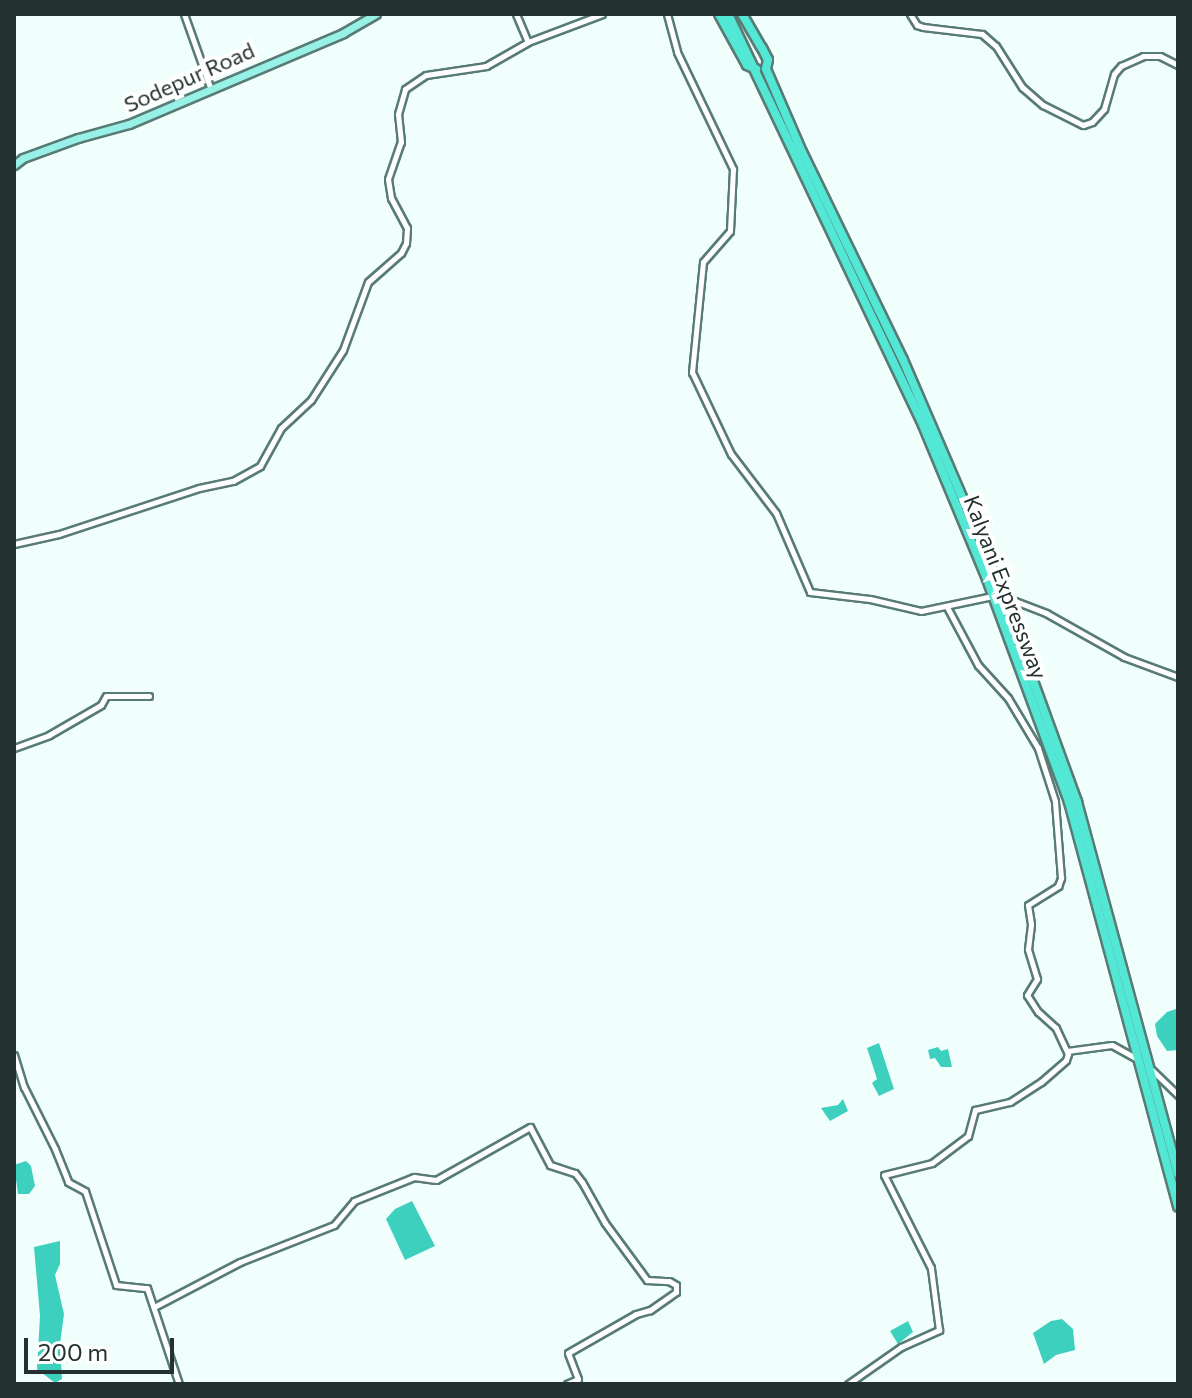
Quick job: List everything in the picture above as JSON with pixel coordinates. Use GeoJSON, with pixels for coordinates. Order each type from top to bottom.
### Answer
{"type":"FeatureCollection","features":[{"type":"Feature","properties":{"kind":"highway","name":"Kalyani Expressway"},"geometry":{"type":"LineString","coordinates":[[719,14],[747,65],[761,67],[998,596],[1069,802],[1178,1173]]}},
{"type":"Feature","properties":{"kind":"highway"},"geometry":{"type":"LineString","coordinates":[[728,14],[761,67]]}},
{"type":"Feature","properties":{"kind":"highway"},"geometry":{"type":"LineString","coordinates":[[740,14],[761,67]]}},
{"type":"Feature","properties":{"kind":"highway","name":"Kalyani Expressway"},"geometry":{"type":"LineString","coordinates":[[1145,1067],[1178,1207]]}},
{"type":"Feature","properties":{"kind":"main road","name":"Sodepur Road"},"geometry":{"type":"LineString","coordinates":[[15,164],[78,138],[129,124],[343,33],[376,14]]}},
{"type":"Feature","properties":{"kind":"street"},"geometry":{"type":"LineString","coordinates":[[184,14],[210,87]]}},
{"type":"Feature","properties":{"kind":"street"},"geometry":{"type":"LineString","coordinates":[[516,14],[528,42]]}},
{"type":"Feature","properties":{"kind":"street"},"geometry":{"type":"LineString","coordinates":[[14,544],[59,534],[199,488],[233,481],[260,466],[281,428],[311,400],[343,350],[368,282],[401,253],[406,243],[407,228],[391,198],[388,179],[401,142],[398,114],[405,89],[426,75],[486,66],[528,42],[602,14]]}},
{"type":"Feature","properties":{"kind":"street"},"geometry":{"type":"LineString","coordinates":[[667,14],[679,59],[727,152],[734,176],[730,231],[703,262],[692,372],[731,454],[776,513],[810,592],[870,599],[921,611],[998,596],[1016,599],[1124,657],[1178,677]]}},
{"type":"Feature","properties":{"kind":"street"},"geometry":{"type":"LineString","coordinates":[[910,14],[917,25],[923,27],[982,34],[996,46],[1022,87],[1043,105],[1083,125],[1092,122],[1104,109],[1114,74],[1121,66],[1143,56],[1160,56],[1178,65]]}},
{"type":"Feature","properties":{"kind":"street"},"geometry":{"type":"LineString","coordinates":[[848,1384],[901,1347],[939,1330],[931,1268],[884,1175],[926,1166],[938,1159],[968,1136],[975,1110],[1010,1102],[1041,1082],[1066,1060],[1067,1051],[1056,1028],[1038,1012],[1027,995],[1037,979],[1028,949],[1031,924],[1028,905],[1058,886],[1061,878],[1055,801],[1038,748],[1008,698],[978,665],[947,607]]}},
{"type":"Feature","properties":{"kind":"street"},"geometry":{"type":"LineString","coordinates":[[14,748],[49,735],[101,705],[106,696],[149,696]]}},
{"type":"Feature","properties":{"kind":"street"},"geometry":{"type":"LineString","coordinates":[[1067,1051],[1112,1045],[1178,1095]]}},
{"type":"Feature","properties":{"kind":"street"},"geometry":{"type":"LineString","coordinates":[[14,1055],[24,1087],[68,1182],[85,1191],[116,1285],[122,1289],[145,1286],[179,1384]]}},
{"type":"Feature","properties":{"kind":"street"},"geometry":{"type":"LineString","coordinates":[[154,1307],[240,1262],[334,1225],[354,1201],[414,1177],[436,1180],[530,1127],[550,1165],[575,1173],[582,1182],[605,1223],[647,1280],[669,1281],[676,1285],[676,1292],[650,1310],[636,1314],[568,1353],[578,1379],[567,1384]]}},
{"type":"Feature","properties":{"kind":"shaded area"},"geometry":{"type":"Polygon","coordinates":[[[1176,1009],[1178,1050],[1167,1051],[1157,1036],[1155,1024],[1167,1012],[1176,1009]]]}},
{"type":"Feature","properties":{"kind":"shaded area"},"geometry":{"type":"Polygon","coordinates":[[[879,1043],[894,1089],[879,1096],[872,1083],[877,1079],[867,1048],[879,1043]]]}},
{"type":"Feature","properties":{"kind":"shaded area"},"geometry":{"type":"Polygon","coordinates":[[[938,1047],[941,1051],[948,1049],[952,1067],[941,1067],[935,1058],[930,1059],[928,1050],[938,1047]]]}},
{"type":"Feature","properties":{"kind":"shaded area"},"geometry":{"type":"Polygon","coordinates":[[[843,1099],[848,1111],[830,1121],[821,1108],[838,1105],[843,1099]]]}},
{"type":"Feature","properties":{"kind":"shaded area"},"geometry":{"type":"Polygon","coordinates":[[[26,1161],[31,1166],[35,1186],[29,1194],[18,1194],[14,1165],[26,1161]]]}},
{"type":"Feature","properties":{"kind":"shaded area"},"geometry":{"type":"Polygon","coordinates":[[[412,1201],[435,1246],[405,1260],[386,1219],[395,1209],[412,1201]]]}},
{"type":"Feature","properties":{"kind":"shaded area"},"geometry":{"type":"Polygon","coordinates":[[[60,1241],[60,1264],[55,1275],[64,1314],[60,1344],[62,1379],[55,1383],[37,1369],[40,1316],[34,1247],[60,1241]]]}},
{"type":"Feature","properties":{"kind":"shaded area"},"geometry":{"type":"Polygon","coordinates":[[[1062,1319],[1073,1329],[1075,1350],[1056,1355],[1044,1364],[1033,1333],[1051,1321],[1062,1319]]]}},
{"type":"Feature","properties":{"kind":"shaded area"},"geometry":{"type":"Polygon","coordinates":[[[908,1321],[913,1332],[898,1344],[890,1331],[908,1321]]]}}]}
